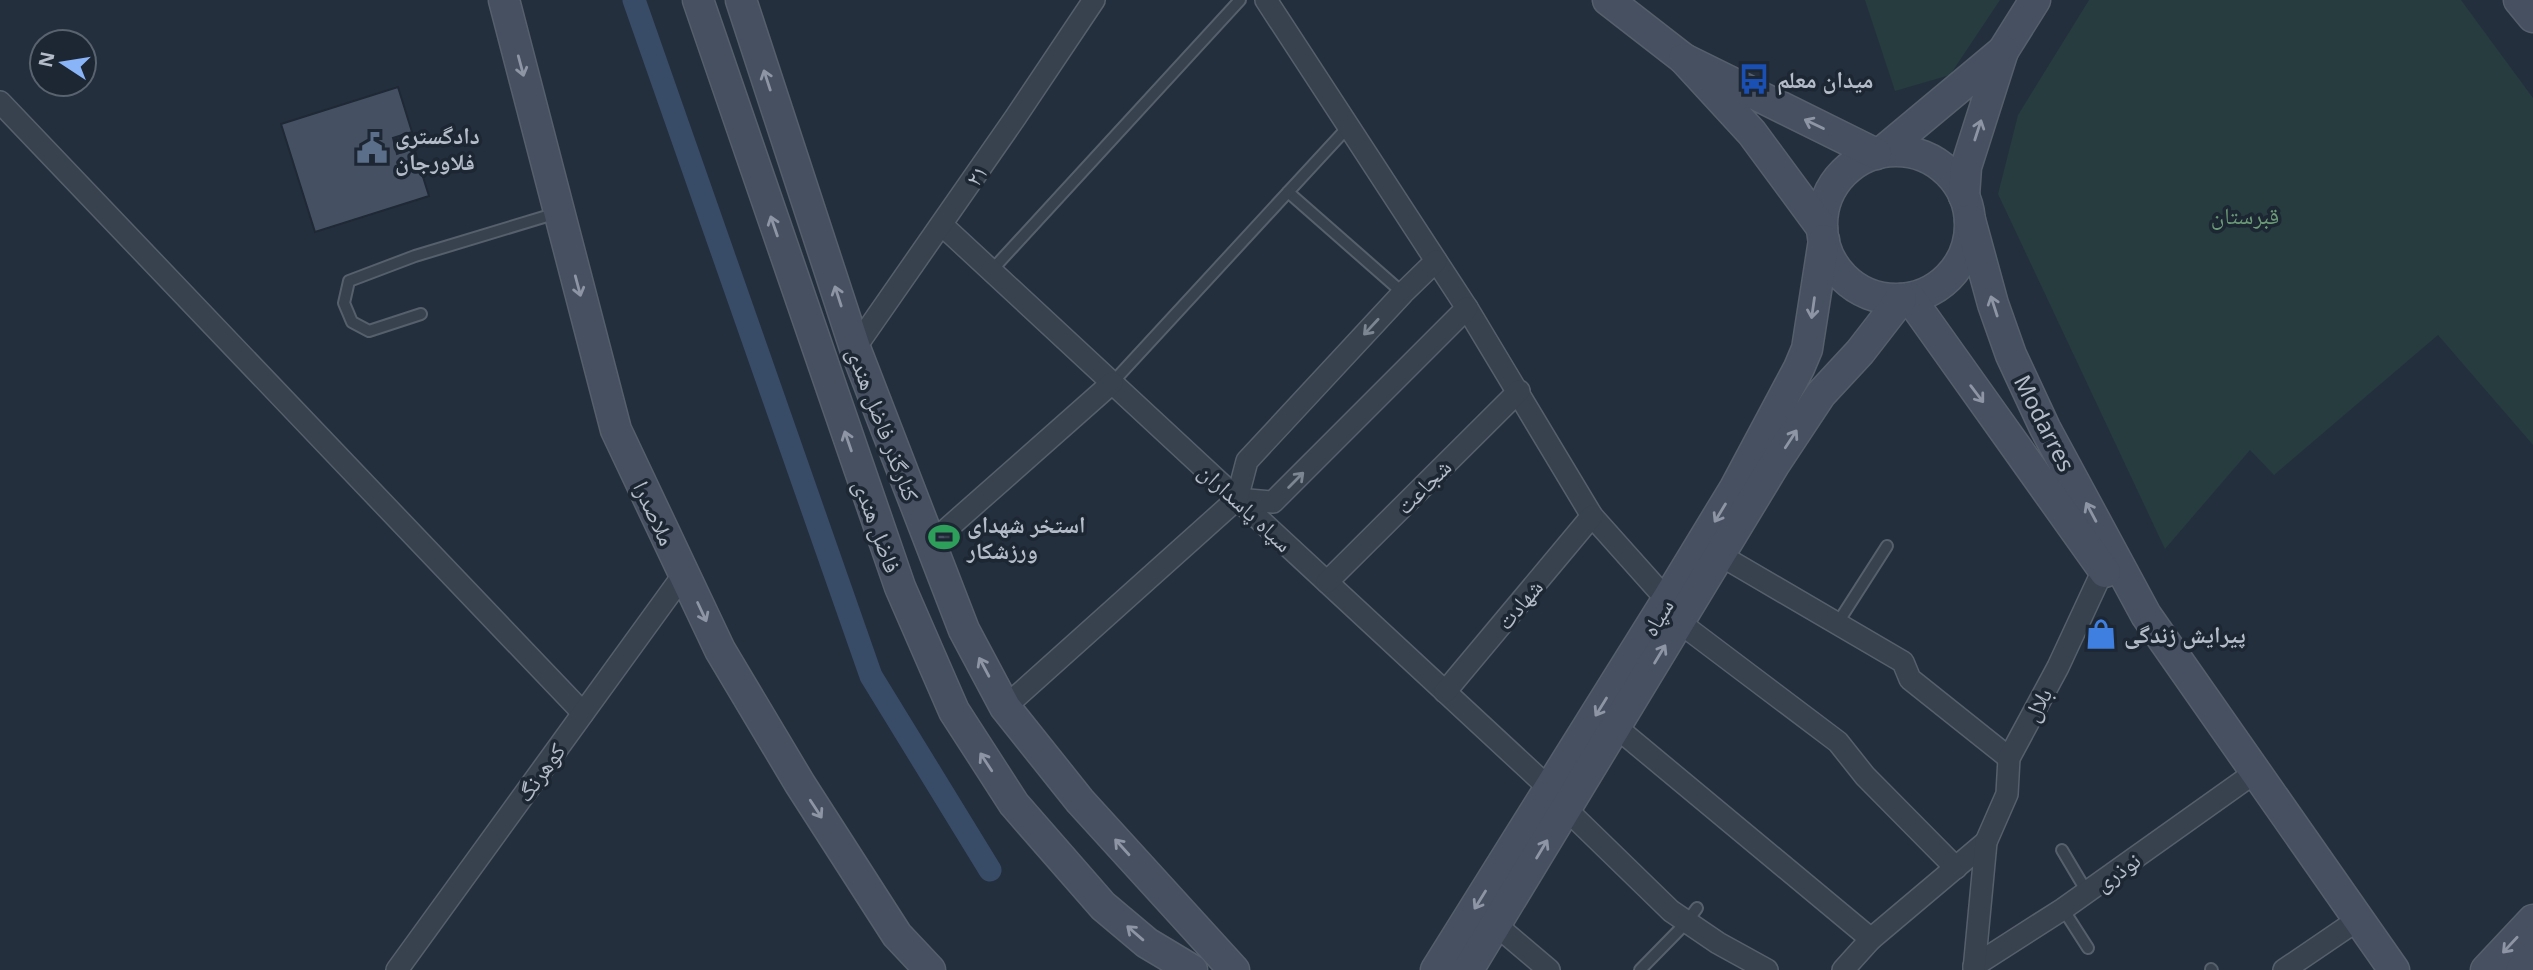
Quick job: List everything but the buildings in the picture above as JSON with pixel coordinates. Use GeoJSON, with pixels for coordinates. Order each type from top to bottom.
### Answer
{"type":"FeatureCollection","features":[{"type":"Feature","properties":{"kind":"main road","name":"ملاصدرا"},"geometry":{"type":"LineString","coordinates":[[504,0],[616,430],[720,650],[800,785],[897,935],[930,970]]}},
{"type":"Feature","properties":{"kind":"main road","name":"فاضل هندی"},"geometry":{"type":"LineString","coordinates":[[698,0],[900,587],[954,711],[1014,804],[1103,906],[1147,943],[1192,970]]}},
{"type":"Feature","properties":{"kind":"main road","name":"کنارگذر فاضل هندی"},"geometry":{"type":"LineString","coordinates":[[741,0],[855,348],[964,630],[1005,707],[1080,801],[1234,970]]}},
{"type":"Feature","properties":{"kind":"main road"},"geometry":{"type":"LineString","coordinates":[[1608,0],[1684,60],[1752,133],[1823,234]]}},
{"type":"Feature","properties":{"kind":"main road"},"geometry":{"type":"LineString","coordinates":[[1967,208],[1952,176],[1934,161],[1917,153],[1899,151],[1864,157],[1849,167],[1836,181],[1826,199],[1823,234],[1829,257],[1839,273],[1854,286],[1871,295],[1890,299],[1927,292],[1942,283],[1958,265],[1968,243],[1966,167],[2003,51],[2035,0]]}},
{"type":"Feature","properties":{"kind":"main road"},"geometry":{"type":"LineString","coordinates":[[2519,0],[2533,17]]}},
{"type":"Feature","properties":{"kind":"main road"},"geometry":{"type":"LineString","coordinates":[[1879,153],[2003,51]]}},
{"type":"Feature","properties":{"kind":"main road"},"geometry":{"type":"LineString","coordinates":[[1684,60],[1879,153]]}},
{"type":"Feature","properties":{"kind":"main road","name":"Modarres"},"geometry":{"type":"LineString","coordinates":[[1967,208],[1993,304],[2011,355],[2045,428],[2146,615],[2394,970]]}},
{"type":"Feature","properties":{"kind":"main road","name":"سپاه"},"geometry":{"type":"LineString","coordinates":[[1436,970],[1558,799],[1616,727],[1807,349],[1823,234]]}},
{"type":"Feature","properties":{"kind":"main road","name":"Modarres"},"geometry":{"type":"LineString","coordinates":[[1906,298],[2103,570],[2146,615]]}},
{"type":"Feature","properties":{"kind":"main road","name":"سپاه"},"geometry":{"type":"LineString","coordinates":[[1468,970],[1496,925],[1558,799],[1673,611],[1720,555],[1821,394],[1906,298]]}},
{"type":"Feature","properties":{"kind":"main road"},"geometry":{"type":"LineString","coordinates":[[2486,970],[2533,920]]}},
{"type":"Feature","properties":{"kind":"main road"},"geometry":{"type":"LineString","coordinates":[[2521,970],[2533,957]]}},
{"type":"Feature","properties":{"kind":"street","name":"۲۱"},"geometry":{"type":"LineString","coordinates":[[855,348],[1094,0]]}},
{"type":"Feature","properties":{"kind":"street"},"geometry":{"type":"LineString","coordinates":[[1266,0],[1467,308],[1592,516],[1673,611],[1838,742],[1866,775],[1956,868]]}},
{"type":"Feature","properties":{"kind":"street"},"geometry":{"type":"LineString","coordinates":[[0,102],[583,713]]}},
{"type":"Feature","properties":{"kind":"street","name":"سپاه پاسداران"},"geometry":{"type":"LineString","coordinates":[[942,225],[1445,692],[1671,911],[1692,915],[1767,970]]}},
{"type":"Feature","properties":{"kind":"street"},"geometry":{"type":"LineString","coordinates":[[1005,707],[1237,499],[1247,461],[1436,261]]}},
{"type":"Feature","properties":{"kind":"street"},"geometry":{"type":"LineString","coordinates":[[1237,499],[1273,502],[1467,308]]}},
{"type":"Feature","properties":{"kind":"street"},"geometry":{"type":"LineString","coordinates":[[930,544],[1112,383]]}},
{"type":"Feature","properties":{"kind":"street","name":"شجاعت"},"geometry":{"type":"LineString","coordinates":[[1327,582],[1519,391]]}},
{"type":"Feature","properties":{"kind":"street","name":"شهادت"},"geometry":{"type":"LineString","coordinates":[[1445,692],[1592,516]]}},
{"type":"Feature","properties":{"kind":"street"},"geometry":{"type":"LineString","coordinates":[[1720,555],[1903,662],[1910,679],[2009,758]]}},
{"type":"Feature","properties":{"kind":"street","name":"بلال"},"geometry":{"type":"LineString","coordinates":[[1974,968],[1986,842],[2007,794],[2009,758],[2058,667],[2103,570]]}},
{"type":"Feature","properties":{"kind":"street","name":"کوهرنگ"},"geometry":{"type":"LineString","coordinates":[[397,970],[684,574]]}},
{"type":"Feature","properties":{"kind":"street"},"geometry":{"type":"LineString","coordinates":[[1616,727],[1871,939]]}},
{"type":"Feature","properties":{"kind":"street","name":"نوذری"},"geometry":{"type":"LineString","coordinates":[[1974,968],[2063,909],[2257,771]]}},
{"type":"Feature","properties":{"kind":"street","name":"بلال"},"geometry":{"type":"LineString","coordinates":[[1843,970],[1871,939],[1986,842]]}},
{"type":"Feature","properties":{"kind":"street"},"geometry":{"type":"LineString","coordinates":[[2284,970],[2360,919]]}},
{"type":"Feature","properties":{"kind":"street"},"geometry":{"type":"LineString","coordinates":[[1496,925],[1549,970]]}},
{"type":"Feature","properties":{"kind":"lane"},"geometry":{"type":"LineString","coordinates":[[992,271],[1240,0]]}},
{"type":"Feature","properties":{"kind":"lane"},"geometry":{"type":"LineString","coordinates":[[1112,383],[1349,126]]}},
{"type":"Feature","properties":{"kind":"lane"},"geometry":{"type":"LineString","coordinates":[[1288,192],[1403,293]]}},
{"type":"Feature","properties":{"kind":"lane"},"geometry":{"type":"LineString","coordinates":[[421,314],[369,331],[352,322],[344,303],[349,281],[415,256],[559,212]]}},
{"type":"Feature","properties":{"kind":"lane"},"geometry":{"type":"LineString","coordinates":[[1837,624],[1887,546]]}},
{"type":"Feature","properties":{"kind":"lane"},"geometry":{"type":"LineString","coordinates":[[2062,850],[2087,892]]}},
{"type":"Feature","properties":{"kind":"lane"},"geometry":{"type":"LineString","coordinates":[[2063,909],[2088,948]]}},
{"type":"Feature","properties":{"kind":"lane"},"geometry":{"type":"LineString","coordinates":[[1640,970],[1692,915]]}},
{"type":"Feature","properties":{"kind":"green space"},"geometry":{"type":"Polygon","coordinates":[[[1865,0],[2000,0],[1950,75],[1895,91],[1865,0]]]}},
{"type":"Feature","properties":{"kind":"green space","name":"قبرستان"},"geometry":{"type":"Polygon","coordinates":[[[2089,0],[2461,0],[2533,98],[2533,445],[2438,335],[2274,475],[2250,450],[2165,549],[1998,194],[2018,115],[2089,0]]]}},
{"type":"Feature","properties":{"kind":"waterway"},"geometry":{"type":"LineString","coordinates":[[634,0],[871,676],[990,870]]}},
{"type":"Feature","properties":{"kind":"place","name":"میدان معلم"},"geometry":{"type":"Point","coordinates":[1754,79]}},
{"type":"Feature","properties":{"kind":"place","name":"دادگستری فلاورجان"},"geometry":{"type":"Point","coordinates":[372,148]}},
{"type":"Feature","properties":{"kind":"place","name":"استخر شهدای ورزشکار"},"geometry":{"type":"Point","coordinates":[944,537]}},
{"type":"Feature","properties":{"kind":"place","name":"پیرایش زندگی"},"geometry":{"type":"Point","coordinates":[2101,634]}}]}
